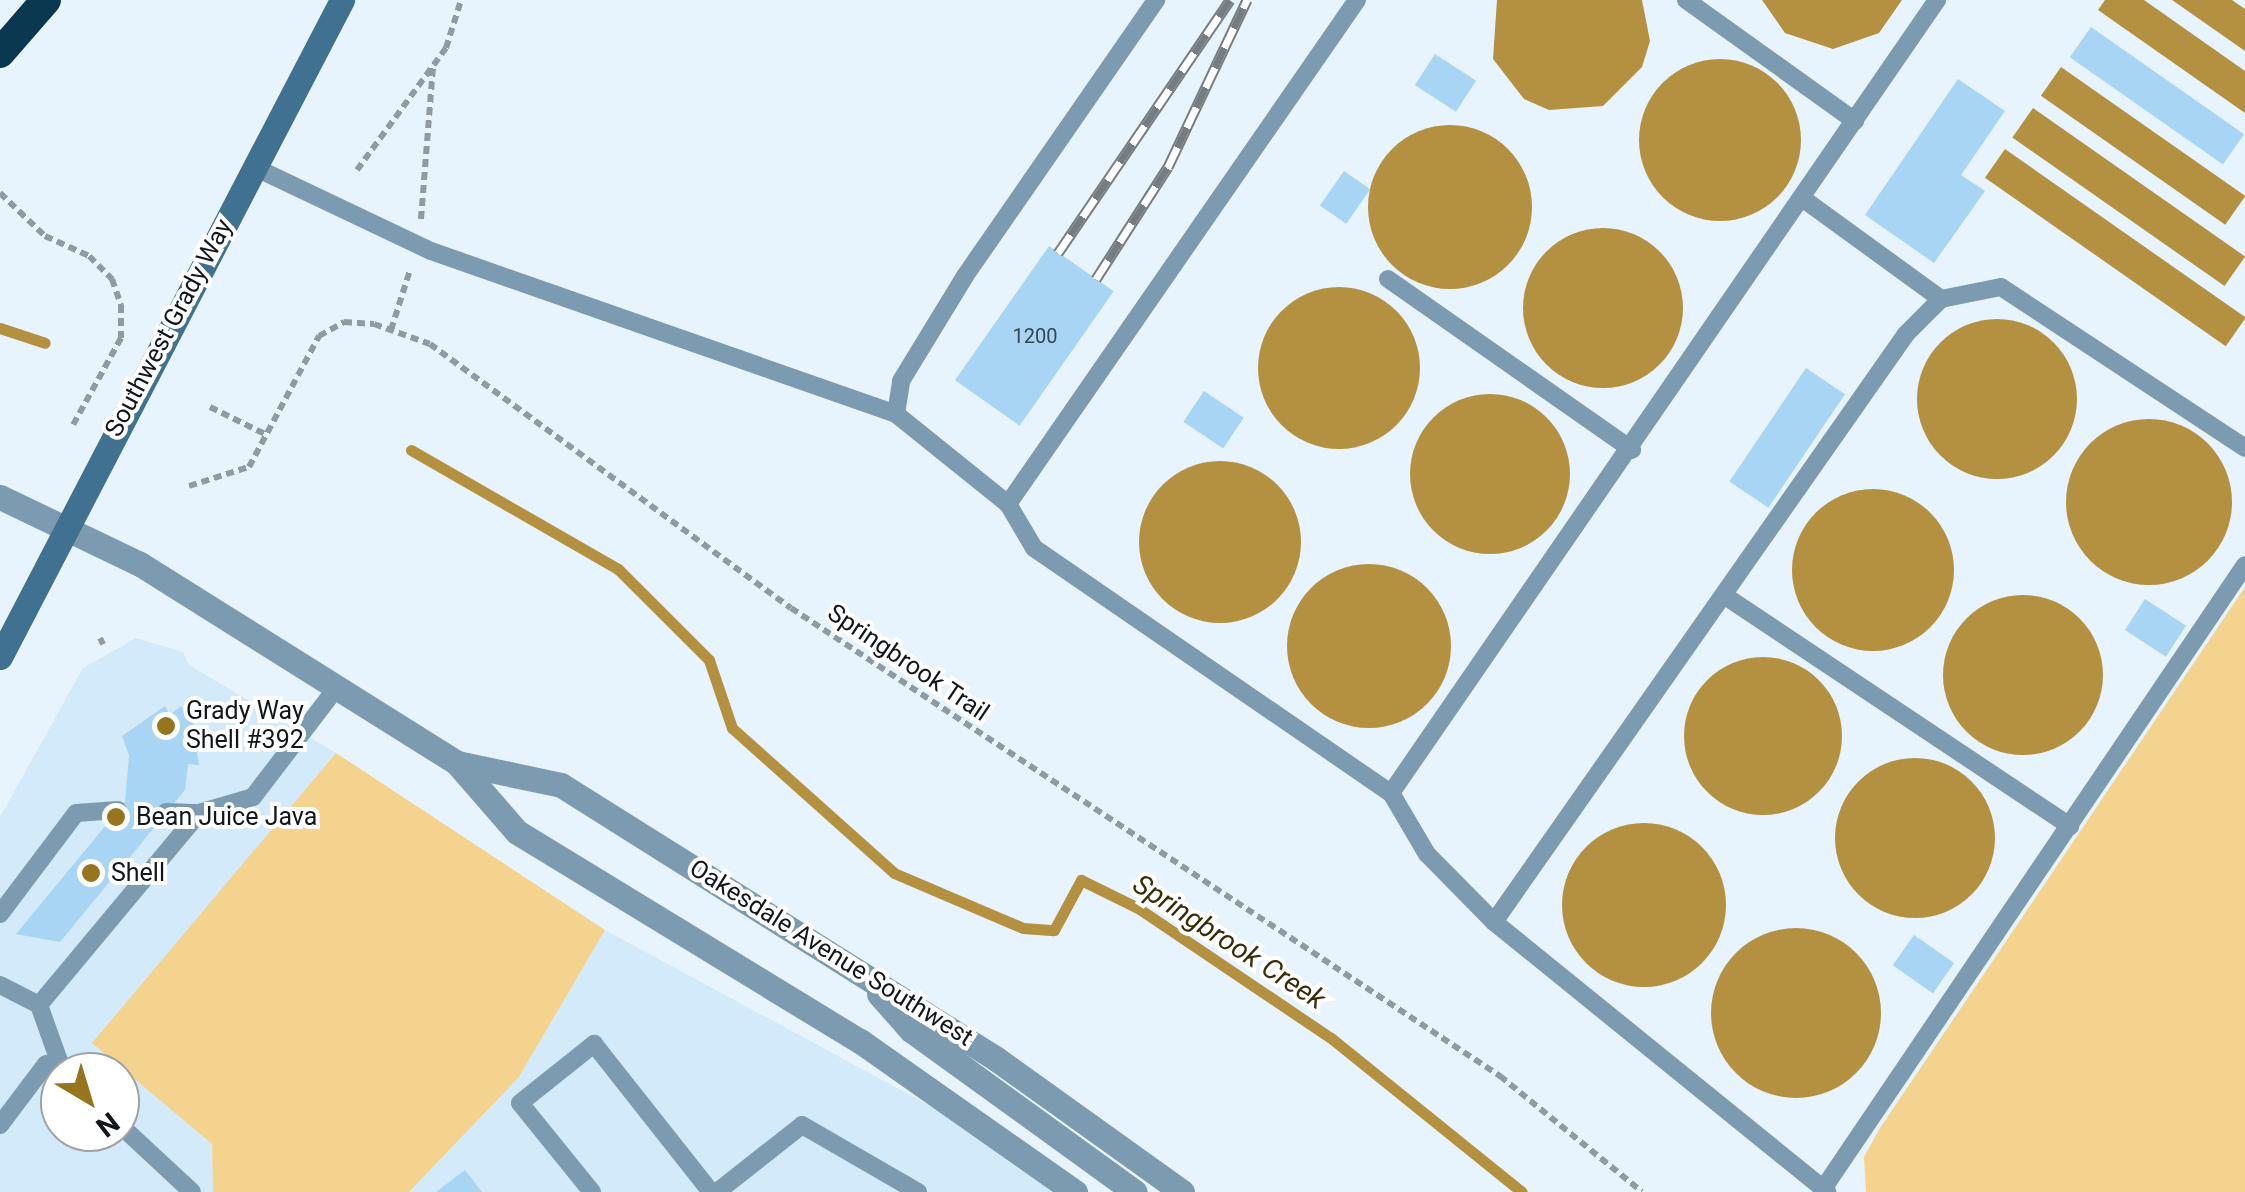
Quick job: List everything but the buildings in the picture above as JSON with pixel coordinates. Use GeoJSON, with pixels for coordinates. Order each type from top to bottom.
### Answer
{"type":"FeatureCollection","features":[{"type":"Feature","properties":{"kind":"highway"},"geometry":{"type":"LineString","coordinates":[[0,53],[46,0]]}},
{"type":"Feature","properties":{"kind":"main road","name":"Southwest Grady Way"},"geometry":{"type":"LineString","coordinates":[[0,657],[342,0]]}},
{"type":"Feature","properties":{"kind":"street","name":"Oakesdale Avenue Southwest"},"geometry":{"type":"LineString","coordinates":[[0,497],[69,525],[456,763],[517,832],[860,1041],[1076,1192]]}},
{"type":"Feature","properties":{"kind":"street","name":"Oakesdale Avenue Southwest"},"geometry":{"type":"LineString","coordinates":[[456,763],[560,785],[853,966],[1182,1192]]}},
{"type":"Feature","properties":{"kind":"street"},"geometry":{"type":"LineString","coordinates":[[853,966],[912,1030],[1135,1192]]}},
{"type":"Feature","properties":{"kind":"lane"},"geometry":{"type":"LineString","coordinates":[[896,414],[901,381],[965,276],[1156,0]]}},
{"type":"Feature","properties":{"kind":"lane"},"geometry":{"type":"LineString","coordinates":[[1008,504],[1357,0]]}},
{"type":"Feature","properties":{"kind":"lane"},"geometry":{"type":"LineString","coordinates":[[1686,0],[1854,121]]}},
{"type":"Feature","properties":{"kind":"lane"},"geometry":{"type":"LineString","coordinates":[[1391,793],[1632,450],[1937,0]]}},
{"type":"Feature","properties":{"kind":"lane"},"geometry":{"type":"LineString","coordinates":[[254,167],[418,246],[896,414],[1008,504],[1034,548],[1391,793],[1427,854],[1494,922],[1825,1190],[2245,565]]}},
{"type":"Feature","properties":{"kind":"lane"},"geometry":{"type":"LineString","coordinates":[[1802,198],[1941,299]]}},
{"type":"Feature","properties":{"kind":"lane"},"geometry":{"type":"LineString","coordinates":[[1388,280],[1632,450]]}},
{"type":"Feature","properties":{"kind":"lane"},"geometry":{"type":"LineString","coordinates":[[1494,922],[1906,334],[1941,299],[2001,288],[2245,448]]}},
{"type":"Feature","properties":{"kind":"lane"},"geometry":{"type":"LineString","coordinates":[[1725,596],[2070,826]]}},
{"type":"Feature","properties":{"kind":"lane"},"geometry":{"type":"LineString","coordinates":[[166,812],[199,813],[252,798],[336,687]]}},
{"type":"Feature","properties":{"kind":"lane"},"geometry":{"type":"LineString","coordinates":[[0,914],[76,813],[118,810]]}},
{"type":"Feature","properties":{"kind":"lane"},"geometry":{"type":"LineString","coordinates":[[40,1005],[199,813]]}},
{"type":"Feature","properties":{"kind":"lane"},"geometry":{"type":"LineString","coordinates":[[0,984],[40,1005],[55,1052]]}},
{"type":"Feature","properties":{"kind":"lane"},"geometry":{"type":"LineString","coordinates":[[592,1192],[520,1103],[594,1044],[714,1192],[802,1126],[918,1192]]}},
{"type":"Feature","properties":{"kind":"lane"},"geometry":{"type":"LineString","coordinates":[[0,1125],[40,1072]]}},
{"type":"Feature","properties":{"kind":"lane"},"geometry":{"type":"LineString","coordinates":[[140,1141],[191,1183],[192,1192]]}},
{"type":"Feature","properties":{"kind":"path"},"geometry":{"type":"LineString","coordinates":[[357,170],[433,67],[460,0]]}},
{"type":"Feature","properties":{"kind":"path"},"geometry":{"type":"LineString","coordinates":[[391,330],[418,246],[433,67]]}},
{"type":"Feature","properties":{"kind":"path"},"geometry":{"type":"LineString","coordinates":[[0,193],[45,236],[89,256],[112,279],[121,338],[76,421]]}},
{"type":"Feature","properties":{"kind":"path","name":"Springbrook Trail"},"geometry":{"type":"LineString","coordinates":[[185,487],[249,468],[319,336],[344,322],[391,330],[430,344],[792,608],[1500,1076],[1642,1192]]}},
{"type":"Feature","properties":{"kind":"path"},"geometry":{"type":"LineString","coordinates":[[210,407],[267,434]]}},
{"type":"Feature","properties":{"kind":"shaded area"},"geometry":{"type":"Polygon","coordinates":[[[1497,0],[1642,0],[1650,41],[1642,67],[1603,106],[1549,110],[1524,99],[1493,59],[1497,0]]]}},
{"type":"Feature","properties":{"kind":"shaded area"},"geometry":{"type":"Polygon","coordinates":[[[1762,0],[1902,0],[1879,33],[1833,49],[1785,33],[1762,0]]]}},
{"type":"Feature","properties":{"kind":"shaded area"},"geometry":{"type":"Polygon","coordinates":[[[2105,0],[2144,0],[2245,71],[2245,113],[2098,10],[2105,0]]]}},
{"type":"Feature","properties":{"kind":"shaded area"},"geometry":{"type":"Polygon","coordinates":[[[2172,0],[2232,0],[2245,9],[2245,51],[2172,0]]]}},
{"type":"Feature","properties":{"kind":"shaded area"},"geometry":{"type":"Polygon","coordinates":[[[1720,59],[1751,65],[1777,83],[1795,109],[1801,140],[1795,171],[1777,197],[1751,215],[1720,221],[1689,215],[1663,197],[1645,171],[1639,140],[1645,109],[1663,83],[1689,65],[1720,59]]]}},
{"type":"Feature","properties":{"kind":"shaded area"},"geometry":{"type":"Polygon","coordinates":[[[2061,67],[2245,196],[2225,225],[2041,96],[2061,67]]]}},
{"type":"Feature","properties":{"kind":"shaded area"},"geometry":{"type":"Polygon","coordinates":[[[2033,108],[2245,256],[2225,286],[2012,137],[2033,108]]]}},
{"type":"Feature","properties":{"kind":"shaded area"},"geometry":{"type":"Polygon","coordinates":[[[1450,125],[1481,131],[1508,149],[1526,176],[1532,207],[1526,238],[1508,265],[1481,283],[1450,289],[1419,283],[1392,265],[1374,238],[1368,207],[1374,176],[1392,149],[1419,131],[1450,125]]]}},
{"type":"Feature","properties":{"kind":"shaded area"},"geometry":{"type":"Polygon","coordinates":[[[2005,149],[2245,317],[2226,346],[1985,178],[2005,149]]]}},
{"type":"Feature","properties":{"kind":"shaded area"},"geometry":{"type":"Polygon","coordinates":[[[1603,228],[1634,234],[1660,251],[1677,277],[1683,308],[1677,339],[1660,365],[1634,382],[1603,388],[1572,382],[1546,365],[1529,339],[1523,308],[1529,277],[1546,251],[1572,234],[1603,228]]]}},
{"type":"Feature","properties":{"kind":"shaded area"},"geometry":{"type":"Polygon","coordinates":[[[1339,287],[1370,294],[1396,311],[1413,337],[1420,368],[1413,399],[1396,425],[1370,442],[1339,449],[1308,442],[1282,425],[1265,399],[1258,368],[1265,337],[1282,311],[1308,294],[1339,287]]]}},
{"type":"Feature","properties":{"kind":"shaded area"},"geometry":{"type":"Polygon","coordinates":[[[1997,319],[2028,325],[2053,343],[2071,368],[2077,399],[2071,430],[2053,455],[2028,473],[1997,479],[1966,473],[1941,455],[1923,430],[1917,399],[1923,368],[1941,343],[1966,325],[1997,319]]]}},
{"type":"Feature","properties":{"kind":"shaded area"},"geometry":{"type":"Polygon","coordinates":[[[1490,394],[1521,400],[1547,417],[1564,443],[1570,474],[1564,505],[1547,531],[1521,548],[1490,554],[1459,548],[1433,531],[1416,505],[1410,474],[1416,443],[1433,417],[1459,400],[1490,394]]]}},
{"type":"Feature","properties":{"kind":"shaded area"},"geometry":{"type":"Polygon","coordinates":[[[2149,419],[2181,425],[2208,443],[2226,470],[2232,502],[2226,534],[2208,561],[2181,579],[2149,585],[2117,579],[2090,561],[2072,534],[2066,502],[2072,470],[2090,443],[2117,425],[2149,419]]]}},
{"type":"Feature","properties":{"kind":"shaded area"},"geometry":{"type":"Polygon","coordinates":[[[1220,461],[1251,467],[1277,485],[1295,511],[1301,542],[1295,573],[1277,599],[1251,617],[1220,623],[1189,617],[1163,599],[1145,573],[1139,542],[1145,511],[1163,485],[1189,467],[1220,461]]]}},
{"type":"Feature","properties":{"kind":"shaded area"},"geometry":{"type":"Polygon","coordinates":[[[1873,489],[1904,495],[1930,513],[1948,539],[1954,570],[1948,601],[1930,627],[1904,645],[1873,651],[1842,645],[1816,627],[1798,601],[1792,570],[1798,539],[1816,513],[1842,495],[1873,489]]]}},
{"type":"Feature","properties":{"kind":"shaded area"},"geometry":{"type":"Polygon","coordinates":[[[1369,564],[1400,570],[1427,588],[1445,615],[1451,646],[1445,677],[1427,704],[1400,722],[1369,728],[1338,722],[1311,704],[1293,677],[1287,646],[1293,615],[1311,588],[1338,570],[1369,564]]]}},
{"type":"Feature","properties":{"kind":"shaded area"},"geometry":{"type":"Polygon","coordinates":[[[2245,587],[2245,1192],[1866,1192],[1864,1157],[1880,1128],[2245,587]]]}},
{"type":"Feature","properties":{"kind":"shaded area"},"geometry":{"type":"Polygon","coordinates":[[[2023,595],[2054,601],[2080,618],[2097,644],[2103,675],[2097,706],[2080,732],[2054,749],[2023,755],[1992,749],[1966,732],[1949,706],[1943,675],[1949,644],[1966,618],[1992,601],[2023,595]]]}},
{"type":"Feature","properties":{"kind":"shaded area"},"geometry":{"type":"Polygon","coordinates":[[[136,638],[183,652],[189,665],[336,753],[93,1043],[104,1052],[40,1052],[40,1152],[140,1152],[140,1083],[212,1144],[213,1192],[0,1192],[0,817],[83,668],[136,638]]]}},
{"type":"Feature","properties":{"kind":"shaded area"},"geometry":{"type":"Polygon","coordinates":[[[1763,657],[1793,663],[1819,680],[1836,706],[1842,736],[1836,766],[1819,792],[1793,809],[1763,815],[1733,809],[1707,792],[1690,766],[1684,736],[1690,706],[1707,680],[1733,663],[1763,657]]]}},
{"type":"Feature","properties":{"kind":"shaded area"},"geometry":{"type":"Polygon","coordinates":[[[336,753],[605,930],[519,1077],[409,1192],[213,1192],[212,1144],[140,1083],[140,1052],[103,1052],[92,1043],[336,753]]]}},
{"type":"Feature","properties":{"kind":"shaded area"},"geometry":{"type":"Polygon","coordinates":[[[1915,758],[1946,764],[1972,781],[1989,807],[1995,838],[1989,869],[1972,895],[1946,912],[1915,918],[1884,912],[1858,895],[1841,869],[1835,838],[1841,807],[1858,781],[1884,764],[1915,758]]]}},
{"type":"Feature","properties":{"kind":"shaded area"},"geometry":{"type":"Polygon","coordinates":[[[1644,823],[1675,829],[1702,847],[1720,874],[1726,905],[1720,936],[1702,963],[1675,981],[1644,987],[1613,981],[1586,963],[1568,936],[1562,905],[1568,874],[1586,847],[1613,829],[1644,823]]]}},
{"type":"Feature","properties":{"kind":"shaded area"},"geometry":{"type":"Polygon","coordinates":[[[1796,928],[1829,934],[1856,953],[1875,980],[1881,1013],[1875,1046],[1856,1073],[1829,1092],[1796,1098],[1763,1092],[1736,1073],[1717,1046],[1711,1013],[1717,980],[1736,953],[1763,934],[1796,928]]]}},
{"type":"Feature","properties":{"kind":"shaded area"},"geometry":{"type":"Polygon","coordinates":[[[605,930],[984,1135],[1056,1192],[409,1192],[519,1077],[605,930]]]}},
{"type":"Feature","properties":{"kind":"waterway"},"geometry":{"type":"LineString","coordinates":[[0,328],[45,343]]}},
{"type":"Feature","properties":{"kind":"waterway","name":"Springbrook Creek"},"geometry":{"type":"LineString","coordinates":[[411,450],[618,569],[709,660],[732,728],[894,873],[1023,928],[1054,930],[1081,880],[1138,908],[1331,1038],[1522,1192]]}},
{"type":"Feature","properties":{"kind":"railway"},"geometry":{"type":"LineString","coordinates":[[1058,253],[1230,0]]}},
{"type":"Feature","properties":{"kind":"railway"},"geometry":{"type":"LineString","coordinates":[[1096,279],[1168,167],[1247,0]]}},
{"type":"Feature","properties":{"kind":"place","name":"Grady Way Shell #392"},"geometry":{"type":"Point","coordinates":[166,726]}},
{"type":"Feature","properties":{"kind":"place","name":"Bean Juice Java"},"geometry":{"type":"Point","coordinates":[116,817]}},
{"type":"Feature","properties":{"kind":"place","name":"Shell"},"geometry":{"type":"Point","coordinates":[91,873]}}]}
